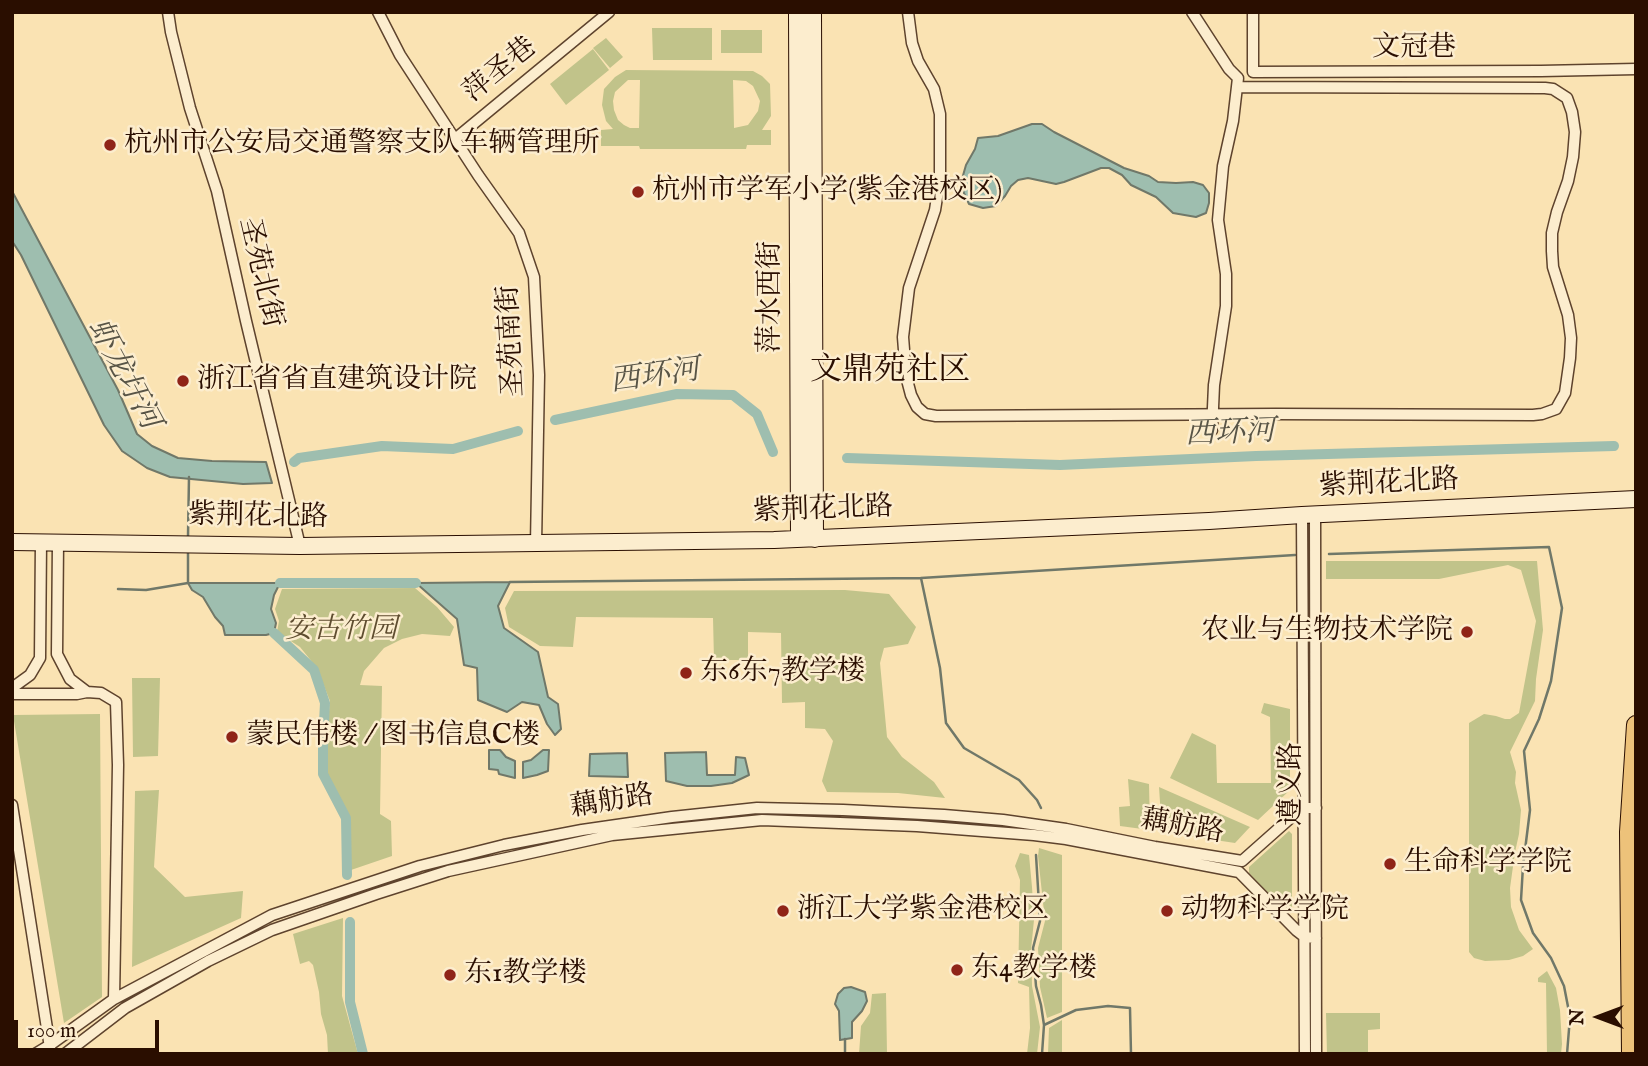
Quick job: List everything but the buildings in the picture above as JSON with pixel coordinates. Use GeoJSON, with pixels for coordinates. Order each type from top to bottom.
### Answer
{"type":"FeatureCollection","features":[{"type":"Feature","properties":{"kind":"highway"},"geometry":{"type":"LineString","coordinates":[[1631,1054],[1629,832],[1636,725]]}},
{"type":"Feature","properties":{"kind":"main road","name":"萍水西街"},"geometry":{"type":"LineString","coordinates":[[797,12],[807,428]]}},
{"type":"Feature","properties":{"kind":"main road","name":"萍水西街"},"geometry":{"type":"LineString","coordinates":[[807,539],[813,12]]}},
{"type":"Feature","properties":{"kind":"main road","name":"紫荆花北路"},"geometry":{"type":"LineString","coordinates":[[12,542],[300,546],[807,539],[1636,499]]}},
{"type":"Feature","properties":{"kind":"street","name":"圣苑北街"},"geometry":{"type":"LineString","coordinates":[[168,12],[190,108],[217,191],[300,546]]}},
{"type":"Feature","properties":{"kind":"street","name":"圣苑南街"},"geometry":{"type":"LineString","coordinates":[[378,12],[400,55],[519,233],[534,277],[539,375],[536,544]]}},
{"type":"Feature","properties":{"kind":"street","name":"萍圣巷"},"geometry":{"type":"LineString","coordinates":[[454,139],[609,12]]}},
{"type":"Feature","properties":{"kind":"street"},"geometry":{"type":"LineString","coordinates":[[908,12],[912,43],[918,61],[934,89],[940,114],[940,178],[935,210],[909,288],[903,337],[906,376],[917,407],[925,414],[1542,414],[1556,409],[1565,393],[1571,338],[1568,315],[1553,267],[1552,251],[1552,233],[1570,173],[1575,132],[1567,98],[1560,92],[1545,88],[1237,87]]}},
{"type":"Feature","properties":{"kind":"street"},"geometry":{"type":"LineString","coordinates":[[1192,12],[1228,69],[1238,78],[1233,121],[1223,166],[1218,220],[1226,274],[1226,306],[1214,386],[1212,430]]}},
{"type":"Feature","properties":{"kind":"street","name":"文冠巷"},"geometry":{"type":"LineString","coordinates":[[1253,12],[1253,72],[1636,69]]}},
{"type":"Feature","properties":{"kind":"street","name":"遵义路"},"geometry":{"type":"LineString","coordinates":[[1305,1054],[1316,808],[1309,515]]}},
{"type":"Feature","properties":{"kind":"street","name":"遵义路"},"geometry":{"type":"LineString","coordinates":[[1309,515],[1304,808],[1316,1054]]}},
{"type":"Feature","properties":{"kind":"street"},"geometry":{"type":"LineString","coordinates":[[12,688],[30,676],[40,658],[50,541]]}},
{"type":"Feature","properties":{"kind":"street"},"geometry":{"type":"LineString","coordinates":[[50,541],[57,654],[70,679],[87,692]]}},
{"type":"Feature","properties":{"kind":"street"},"geometry":{"type":"LineString","coordinates":[[12,694],[101,693],[116,702],[114,999]]}},
{"type":"Feature","properties":{"kind":"street"},"geometry":{"type":"LineString","coordinates":[[12,804],[51,1049]]}},
{"type":"Feature","properties":{"kind":"street","name":"藕舫路"},"geometry":{"type":"LineString","coordinates":[[35,1054],[51,1049],[114,999],[272,915],[420,866],[504,845],[582,830],[757,808],[956,816],[1066,829],[1240,867]]}},
{"type":"Feature","properties":{"kind":"street"},"geometry":{"type":"LineString","coordinates":[[1310,938],[1280,915],[1240,867],[1294,814],[1304,808],[1316,808]]}},
{"type":"Feature","properties":{"kind":"street","name":"藕舫路"},"geometry":{"type":"LineString","coordinates":[[65,1054],[125,1008],[208,961],[272,930],[448,871],[612,835],[762,820],[917,826],[1066,839],[1240,867]]}},
{"type":"Feature","properties":{"kind":"green space"},"geometry":{"type":"Polygon","coordinates":[[[652,28],[712,28],[712,60],[653,60],[652,28]]]}},
{"type":"Feature","properties":{"kind":"green space"},"geometry":{"type":"Polygon","coordinates":[[[721,30],[762,30],[762,53],[721,53],[721,30]]]}},
{"type":"Feature","properties":{"kind":"green space"},"geometry":{"type":"Polygon","coordinates":[[[606,38],[623,57],[610,68],[593,48],[606,38]]]}},
{"type":"Feature","properties":{"kind":"green space"},"geometry":{"type":"Polygon","coordinates":[[[593,49],[609,70],[566,105],[550,84],[593,49]]]}},
{"type":"Feature","properties":{"kind":"green space"},"geometry":{"type":"Polygon","coordinates":[[[626,70],[753,71],[770,84],[771,116],[762,130],[771,130],[771,145],[747,145],[746,149],[640,149],[639,146],[601,146],[601,130],[613,129],[606,121],[602,105],[604,89],[626,70]],[[628,80],[615,92],[614,110],[618,120],[624,125],[639,128],[640,80],[628,80]],[[733,80],[734,128],[748,125],[758,111],[760,101],[753,86],[746,81],[733,80]]]}},
{"type":"Feature","properties":{"kind":"green space"},"geometry":{"type":"Polygon","coordinates":[[[1326,561],[1537,561],[1543,630],[1535,701],[1510,752],[1516,772],[1515,783],[1521,810],[1510,888],[1511,907],[1519,930],[1533,949],[1523,956],[1509,960],[1485,961],[1474,958],[1469,952],[1469,723],[1484,714],[1510,719],[1519,713],[1536,621],[1521,570],[1508,565],[1439,579],[1326,579],[1326,561]]]}},
{"type":"Feature","properties":{"kind":"green space","name":"安古竹园"},"geometry":{"type":"Polygon","coordinates":[[[415,588],[437,607],[454,627],[450,636],[422,634],[402,639],[384,648],[364,671],[360,685],[382,686],[380,814],[391,821],[392,856],[351,870],[350,817],[326,773],[330,701],[317,668],[300,647],[277,632],[279,621],[275,609],[282,589],[415,588]]]}},
{"type":"Feature","properties":{"kind":"green space"},"geometry":{"type":"Polygon","coordinates":[[[845,590],[889,594],[916,627],[908,644],[884,648],[880,663],[887,737],[902,757],[934,782],[945,798],[898,793],[827,792],[822,781],[833,741],[825,729],[805,728],[805,702],[782,703],[781,633],[748,632],[748,660],[714,660],[713,618],[576,617],[573,647],[540,646],[509,627],[505,608],[514,591],[845,590]]]}},
{"type":"Feature","properties":{"kind":"green space"},"geometry":{"type":"Polygon","coordinates":[[[132,678],[160,678],[158,756],[133,757],[132,678]]]}},
{"type":"Feature","properties":{"kind":"green space"},"geometry":{"type":"Polygon","coordinates":[[[1264,703],[1290,709],[1290,790],[1258,820],[1170,778],[1192,733],[1216,745],[1217,783],[1271,783],[1270,717],[1261,713],[1264,703]]]}},
{"type":"Feature","properties":{"kind":"green space"},"geometry":{"type":"Polygon","coordinates":[[[100,714],[102,997],[64,1023],[13,715],[100,714]]]}},
{"type":"Feature","properties":{"kind":"green space"},"geometry":{"type":"Polygon","coordinates":[[[1128,779],[1149,784],[1150,830],[1120,826],[1119,807],[1130,806],[1128,779]]]}},
{"type":"Feature","properties":{"kind":"green space"},"geometry":{"type":"Polygon","coordinates":[[[1159,787],[1250,827],[1235,843],[1162,832],[1159,787]]]}},
{"type":"Feature","properties":{"kind":"green space"},"geometry":{"type":"Polygon","coordinates":[[[159,790],[154,867],[185,897],[243,891],[241,918],[132,967],[135,791],[159,790]]]}},
{"type":"Feature","properties":{"kind":"green space"},"geometry":{"type":"Polygon","coordinates":[[[1289,831],[1292,834],[1292,913],[1286,913],[1249,873],[1249,867],[1289,831]]]}},
{"type":"Feature","properties":{"kind":"green space"},"geometry":{"type":"Polygon","coordinates":[[[1039,848],[1062,855],[1062,1012],[1047,1018],[1040,987],[1038,948],[1045,921],[1039,848]]]}},
{"type":"Feature","properties":{"kind":"green space"},"geometry":{"type":"Polygon","coordinates":[[[1020,853],[1029,855],[1032,887],[1032,986],[1040,1027],[1037,1054],[1027,1054],[1030,1028],[1029,987],[1018,983],[1020,880],[1015,866],[1020,853]]]}},
{"type":"Feature","properties":{"kind":"green space"},"geometry":{"type":"Polygon","coordinates":[[[343,918],[342,996],[358,1054],[328,1054],[327,1035],[313,965],[309,961],[300,964],[293,934],[343,918]]]}},
{"type":"Feature","properties":{"kind":"green space"},"geometry":{"type":"Polygon","coordinates":[[[1547,971],[1556,988],[1560,1010],[1561,1054],[1547,1054],[1546,983],[1538,982],[1538,978],[1547,971]]]}},
{"type":"Feature","properties":{"kind":"green space"},"geometry":{"type":"Polygon","coordinates":[[[886,993],[887,1054],[859,1054],[861,1026],[870,1013],[872,994],[886,993]]]}},
{"type":"Feature","properties":{"kind":"green space"},"geometry":{"type":"Polygon","coordinates":[[[1326,1013],[1380,1013],[1380,1029],[1368,1030],[1368,1054],[1327,1054],[1326,1013]]]}},
{"type":"Feature","properties":{"kind":"green space"},"geometry":{"type":"Polygon","coordinates":[[[1062,1020],[1062,1054],[1048,1054],[1049,1028],[1062,1020]]]}},
{"type":"Feature","properties":{"kind":"shaded area"},"geometry":{"type":"Polygon","coordinates":[[[1032,124],[1042,124],[1124,168],[1149,176],[1158,182],[1193,182],[1203,185],[1209,193],[1206,213],[1196,217],[1173,213],[1156,197],[1131,185],[1122,175],[1109,168],[1101,168],[1056,184],[1028,178],[1018,180],[996,206],[983,208],[969,204],[963,191],[962,179],[978,138],[998,136],[1032,124]]]}},
{"type":"Feature","properties":{"kind":"shaded area"},"geometry":{"type":"Polygon","coordinates":[[[12,191],[118,390],[137,434],[152,446],[178,458],[266,462],[272,483],[243,484],[170,477],[147,468],[122,451],[104,425],[12,241],[12,191]]]}},
{"type":"Feature","properties":{"kind":"shaded area"},"geometry":{"type":"Polygon","coordinates":[[[510,582],[498,606],[504,628],[538,652],[548,697],[558,704],[561,729],[555,735],[539,705],[522,702],[507,712],[478,700],[477,668],[464,665],[457,619],[416,583],[510,582]]]}},
{"type":"Feature","properties":{"kind":"shaded area"},"geometry":{"type":"Polygon","coordinates":[[[188,583],[280,583],[271,609],[276,623],[274,633],[225,635],[223,626],[203,597],[192,590],[188,583]]]}},
{"type":"Feature","properties":{"kind":"shaded area"},"geometry":{"type":"Polygon","coordinates":[[[489,750],[500,750],[515,761],[515,778],[489,769],[489,750]]]}},
{"type":"Feature","properties":{"kind":"shaded area"},"geometry":{"type":"Polygon","coordinates":[[[543,750],[549,750],[548,771],[523,778],[523,762],[531,760],[543,750]]]}},
{"type":"Feature","properties":{"kind":"shaded area"},"geometry":{"type":"Polygon","coordinates":[[[706,752],[707,775],[735,775],[736,757],[745,758],[749,775],[732,783],[711,786],[687,786],[666,781],[665,753],[706,752]]]}},
{"type":"Feature","properties":{"kind":"shaded area"},"geometry":{"type":"Polygon","coordinates":[[[627,753],[628,777],[589,776],[590,754],[627,753]]]}},
{"type":"Feature","properties":{"kind":"shaded area"},"geometry":{"type":"Polygon","coordinates":[[[851,987],[865,992],[867,1001],[852,1022],[852,1038],[840,1040],[839,1011],[835,1004],[838,994],[844,988],[851,987]]]}},
{"type":"Feature","properties":{"kind":"waterway","name":"西环河"},"geometry":{"type":"LineString","coordinates":[[555,420],[677,394],[733,395],[757,414],[773,452]]}},
{"type":"Feature","properties":{"kind":"waterway","name":"西环河"},"geometry":{"type":"LineString","coordinates":[[294,462],[299,458],[382,446],[453,449],[518,431]]}},
{"type":"Feature","properties":{"kind":"waterway","name":"西环河"},"geometry":{"type":"LineString","coordinates":[[847,458],[1060,465],[1256,456],[1614,446]]}},
{"type":"Feature","properties":{"kind":"waterway","name":"虾龙圩河"},"geometry":{"type":"LineString","coordinates":[[188,536],[189,477]]}},
{"type":"Feature","properties":{"kind":"waterway"},"geometry":{"type":"LineString","coordinates":[[1329,554],[1549,547],[1562,608],[1551,681],[1539,719],[1524,751],[1530,810],[1521,900],[1533,933],[1551,958],[1564,986],[1570,1017],[1567,1054]]}},
{"type":"Feature","properties":{"kind":"waterway"},"geometry":{"type":"LineString","coordinates":[[118,589],[146,590],[188,583],[188,553]]}},
{"type":"Feature","properties":{"kind":"waterway"},"geometry":{"type":"LineString","coordinates":[[510,582],[921,578],[1295,555]]}},
{"type":"Feature","properties":{"kind":"waterway"},"geometry":{"type":"LineString","coordinates":[[921,578],[940,668],[946,723],[964,748],[1019,780],[1041,808]]}},
{"type":"Feature","properties":{"kind":"waterway"},"geometry":{"type":"LineString","coordinates":[[280,583],[416,583]]}},
{"type":"Feature","properties":{"kind":"waterway"},"geometry":{"type":"LineString","coordinates":[[274,633],[314,670],[325,703],[323,774],[346,818],[347,875]]}},
{"type":"Feature","properties":{"kind":"waterway"},"geometry":{"type":"LineString","coordinates":[[1036,855],[1040,921],[1033,948],[1036,986],[1044,1025],[1042,1054]]}},
{"type":"Feature","properties":{"kind":"waterway"},"geometry":{"type":"LineString","coordinates":[[350,922],[350,1002],[363,1054]]}},
{"type":"Feature","properties":{"kind":"waterway"},"geometry":{"type":"LineString","coordinates":[[1044,1025],[1076,1010],[1108,1006],[1130,1008],[1131,1054]]}},
{"type":"Feature","properties":{"kind":"waterway"},"geometry":{"type":"LineString","coordinates":[[845,1039],[845,1054]]}},
{"type":"Feature","properties":{"kind":"place","name":"杭州市公安局交通警察支队车辆管理所"},"geometry":{"type":"Point","coordinates":[110,145]}},
{"type":"Feature","properties":{"kind":"place","name":"杭州市学军小学(紫金港校区)"},"geometry":{"type":"Point","coordinates":[638,192]}},
{"type":"Feature","properties":{"kind":"place","name":"浙江省省直建筑设计院"},"geometry":{"type":"Point","coordinates":[183,381]}},
{"type":"Feature","properties":{"kind":"place","name":"农业与生物技术学院"},"geometry":{"type":"Point","coordinates":[1467,632]}},
{"type":"Feature","properties":{"kind":"place","name":"东6东7教学楼"},"geometry":{"type":"Point","coordinates":[686,673]}},
{"type":"Feature","properties":{"kind":"place","name":"蒙民伟楼 / 图书信息C楼"},"geometry":{"type":"Point","coordinates":[232,737]}},
{"type":"Feature","properties":{"kind":"place","name":"生命科学学院"},"geometry":{"type":"Point","coordinates":[1390,864]}},
{"type":"Feature","properties":{"kind":"place","name":"浙江大学紫金港校区"},"geometry":{"type":"Point","coordinates":[783,911]}},
{"type":"Feature","properties":{"kind":"place","name":"动物科学学院"},"geometry":{"type":"Point","coordinates":[1167,911]}},
{"type":"Feature","properties":{"kind":"place","name":"东4教学楼"},"geometry":{"type":"Point","coordinates":[957,970]}},
{"type":"Feature","properties":{"kind":"place","name":"东1教学楼"},"geometry":{"type":"Point","coordinates":[450,975]}},
{"type":"Feature","properties":{"kind":"district","name":"文鼎苑社区"},"geometry":{"type":"Point","coordinates":[890,372]}}]}
